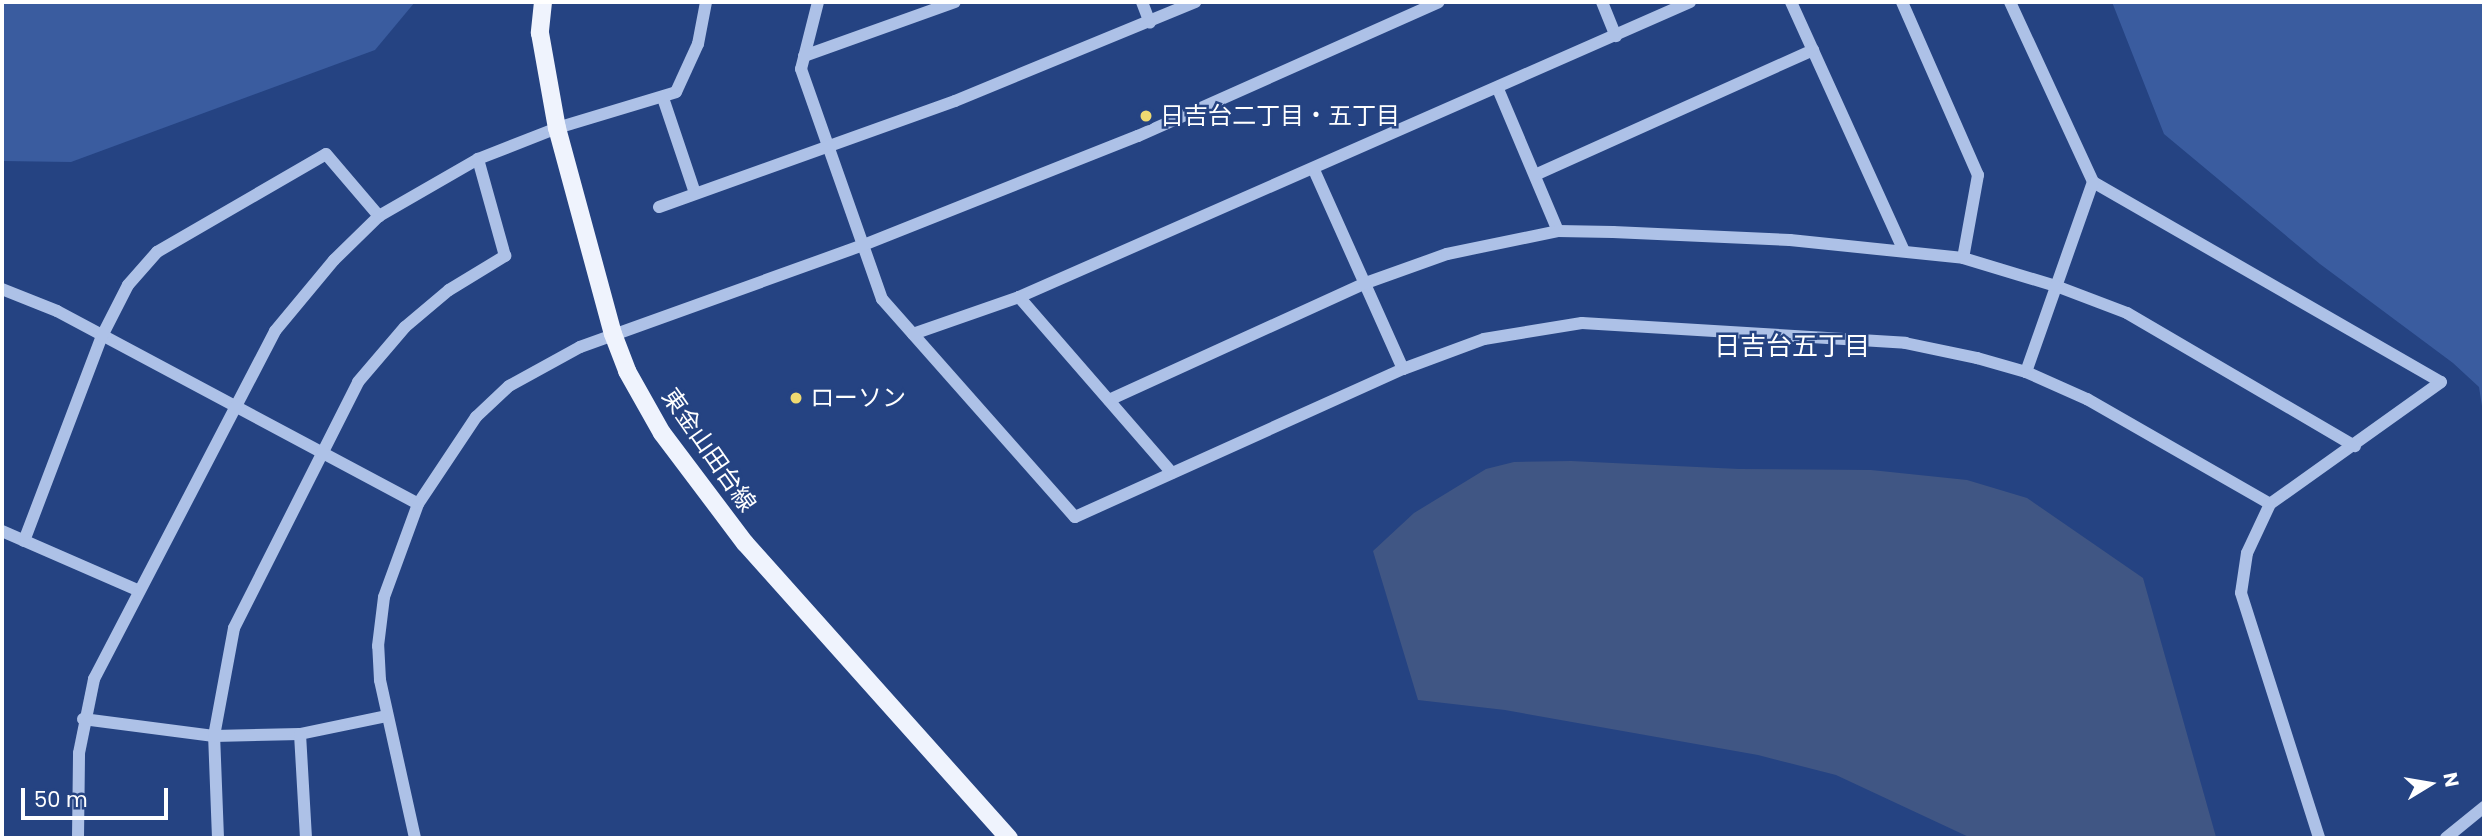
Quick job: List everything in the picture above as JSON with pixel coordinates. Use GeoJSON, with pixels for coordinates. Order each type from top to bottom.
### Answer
{"type":"FeatureCollection","features":[{"type":"Feature","properties":{"kind":"main road","name":"東金山田台線"},"geometry":{"type":"LineString","coordinates":[[543,2],[540,33],[557,128],[613,334],[627,371],[695,479],[745,543],[1009,838]]}},
{"type":"Feature","properties":{"kind":"street"},"geometry":{"type":"LineString","coordinates":[[78,838],[83,719],[94,680],[137,590],[275,331],[334,260],[379,216],[478,159],[557,128],[676,92],[698,44],[706,2]]}},
{"type":"Feature","properties":{"kind":"street"},"geometry":{"type":"LineString","coordinates":[[818,2],[801,69],[861,246],[882,299],[1075,517],[1403,369],[1484,339],[1582,323],[1905,343],[2026,372],[2087,399],[2270,504]]}},
{"type":"Feature","properties":{"kind":"street"},"geometry":{"type":"LineString","coordinates":[[804,56],[955,2]]}},
{"type":"Feature","properties":{"kind":"street"},"geometry":{"type":"LineString","coordinates":[[1142,2],[1150,23]]}},
{"type":"Feature","properties":{"kind":"street"},"geometry":{"type":"LineString","coordinates":[[659,207],[827,149],[1150,23],[1195,2]]}},
{"type":"Feature","properties":{"kind":"street"},"geometry":{"type":"LineString","coordinates":[[415,838],[386,716],[378,646],[384,597],[418,504],[476,417],[509,387],[613,334],[861,246],[1138,136],[1439,2]]}},
{"type":"Feature","properties":{"kind":"street"},"geometry":{"type":"LineString","coordinates":[[1602,2],[1616,36]]}},
{"type":"Feature","properties":{"kind":"street"},"geometry":{"type":"LineString","coordinates":[[913,334],[1019,297],[1314,170],[1690,2]]}},
{"type":"Feature","properties":{"kind":"street"},"geometry":{"type":"LineString","coordinates":[[1791,2],[1903,249]]}},
{"type":"Feature","properties":{"kind":"street"},"geometry":{"type":"LineString","coordinates":[[1902,2],[1978,175],[1963,258]]}},
{"type":"Feature","properties":{"kind":"street"},"geometry":{"type":"LineString","coordinates":[[2010,2],[2093,182],[2441,382],[2270,504],[2248,553],[2241,593],[2319,838]]}},
{"type":"Feature","properties":{"kind":"street"},"geometry":{"type":"LineString","coordinates":[[1535,175],[1813,50]]}},
{"type":"Feature","properties":{"kind":"street"},"geometry":{"type":"LineString","coordinates":[[1498,89],[1558,231]]}},
{"type":"Feature","properties":{"kind":"street"},"geometry":{"type":"LineString","coordinates":[[663,98],[695,193]]}},
{"type":"Feature","properties":{"kind":"street"},"geometry":{"type":"LineString","coordinates":[[24,541],[103,336],[128,285],[157,252],[326,154],[379,216]]}},
{"type":"Feature","properties":{"kind":"street"},"geometry":{"type":"LineString","coordinates":[[218,838],[214,736],[234,628],[321,449],[358,382],[405,327],[449,290],[505,256],[478,159]]}},
{"type":"Feature","properties":{"kind":"street"},"geometry":{"type":"LineString","coordinates":[[1314,170],[1403,369]]}},
{"type":"Feature","properties":{"kind":"street"},"geometry":{"type":"LineString","coordinates":[[2026,372],[2093,182]]}},
{"type":"Feature","properties":{"kind":"street"},"geometry":{"type":"LineString","coordinates":[[1109,400],[1363,284],[1447,254],[1558,231],[1903,249],[1963,258],[2056,286],[2127,313],[2185,344],[2354,446]]}},
{"type":"Feature","properties":{"kind":"street"},"geometry":{"type":"LineString","coordinates":[[2,289],[57,311],[321,449],[418,504]]}},
{"type":"Feature","properties":{"kind":"street"},"geometry":{"type":"LineString","coordinates":[[1019,297],[1172,473]]}},
{"type":"Feature","properties":{"kind":"street"},"geometry":{"type":"LineString","coordinates":[[2,531],[137,590]]}},
{"type":"Feature","properties":{"kind":"street"},"geometry":{"type":"LineString","coordinates":[[83,719],[214,736],[300,734],[386,716]]}},
{"type":"Feature","properties":{"kind":"street"},"geometry":{"type":"LineString","coordinates":[[300,734],[306,838]]}},
{"type":"Feature","properties":{"kind":"street"},"geometry":{"type":"LineString","coordinates":[[2446,838],[2484,807]]}},
{"type":"Feature","properties":{"kind":"shaded area"},"geometry":{"type":"Polygon","coordinates":[[[2,2],[415,2],[375,50],[71,162],[2,161],[2,2]]]}},
{"type":"Feature","properties":{"kind":"shaded area"},"geometry":{"type":"Polygon","coordinates":[[[2112,2],[2484,2],[2484,419],[2479,387],[2453,363],[2320,264],[2164,134],[2112,2]]]}},
{"type":"Feature","properties":{"kind":"shaded area"},"geometry":{"type":"Polygon","coordinates":[[[1571,461],[1739,469],[1871,470],[1967,480],[2027,498],[2143,578],[2216,837],[1971,838],[1836,775],[1758,755],[1505,710],[1418,700],[1373,551],[1414,513],[1486,469],[1514,462],[1571,461]]]}},
{"type":"Feature","properties":{"kind":"place","name":"日吉台二丁目・五丁目"},"geometry":{"type":"Point","coordinates":[1146,116]}},
{"type":"Feature","properties":{"kind":"place","name":"ローソン"},"geometry":{"type":"Point","coordinates":[796,398]}},
{"type":"Feature","properties":{"kind":"district","name":"日吉台五丁目"},"geometry":{"type":"Point","coordinates":[1792,347]}}]}
